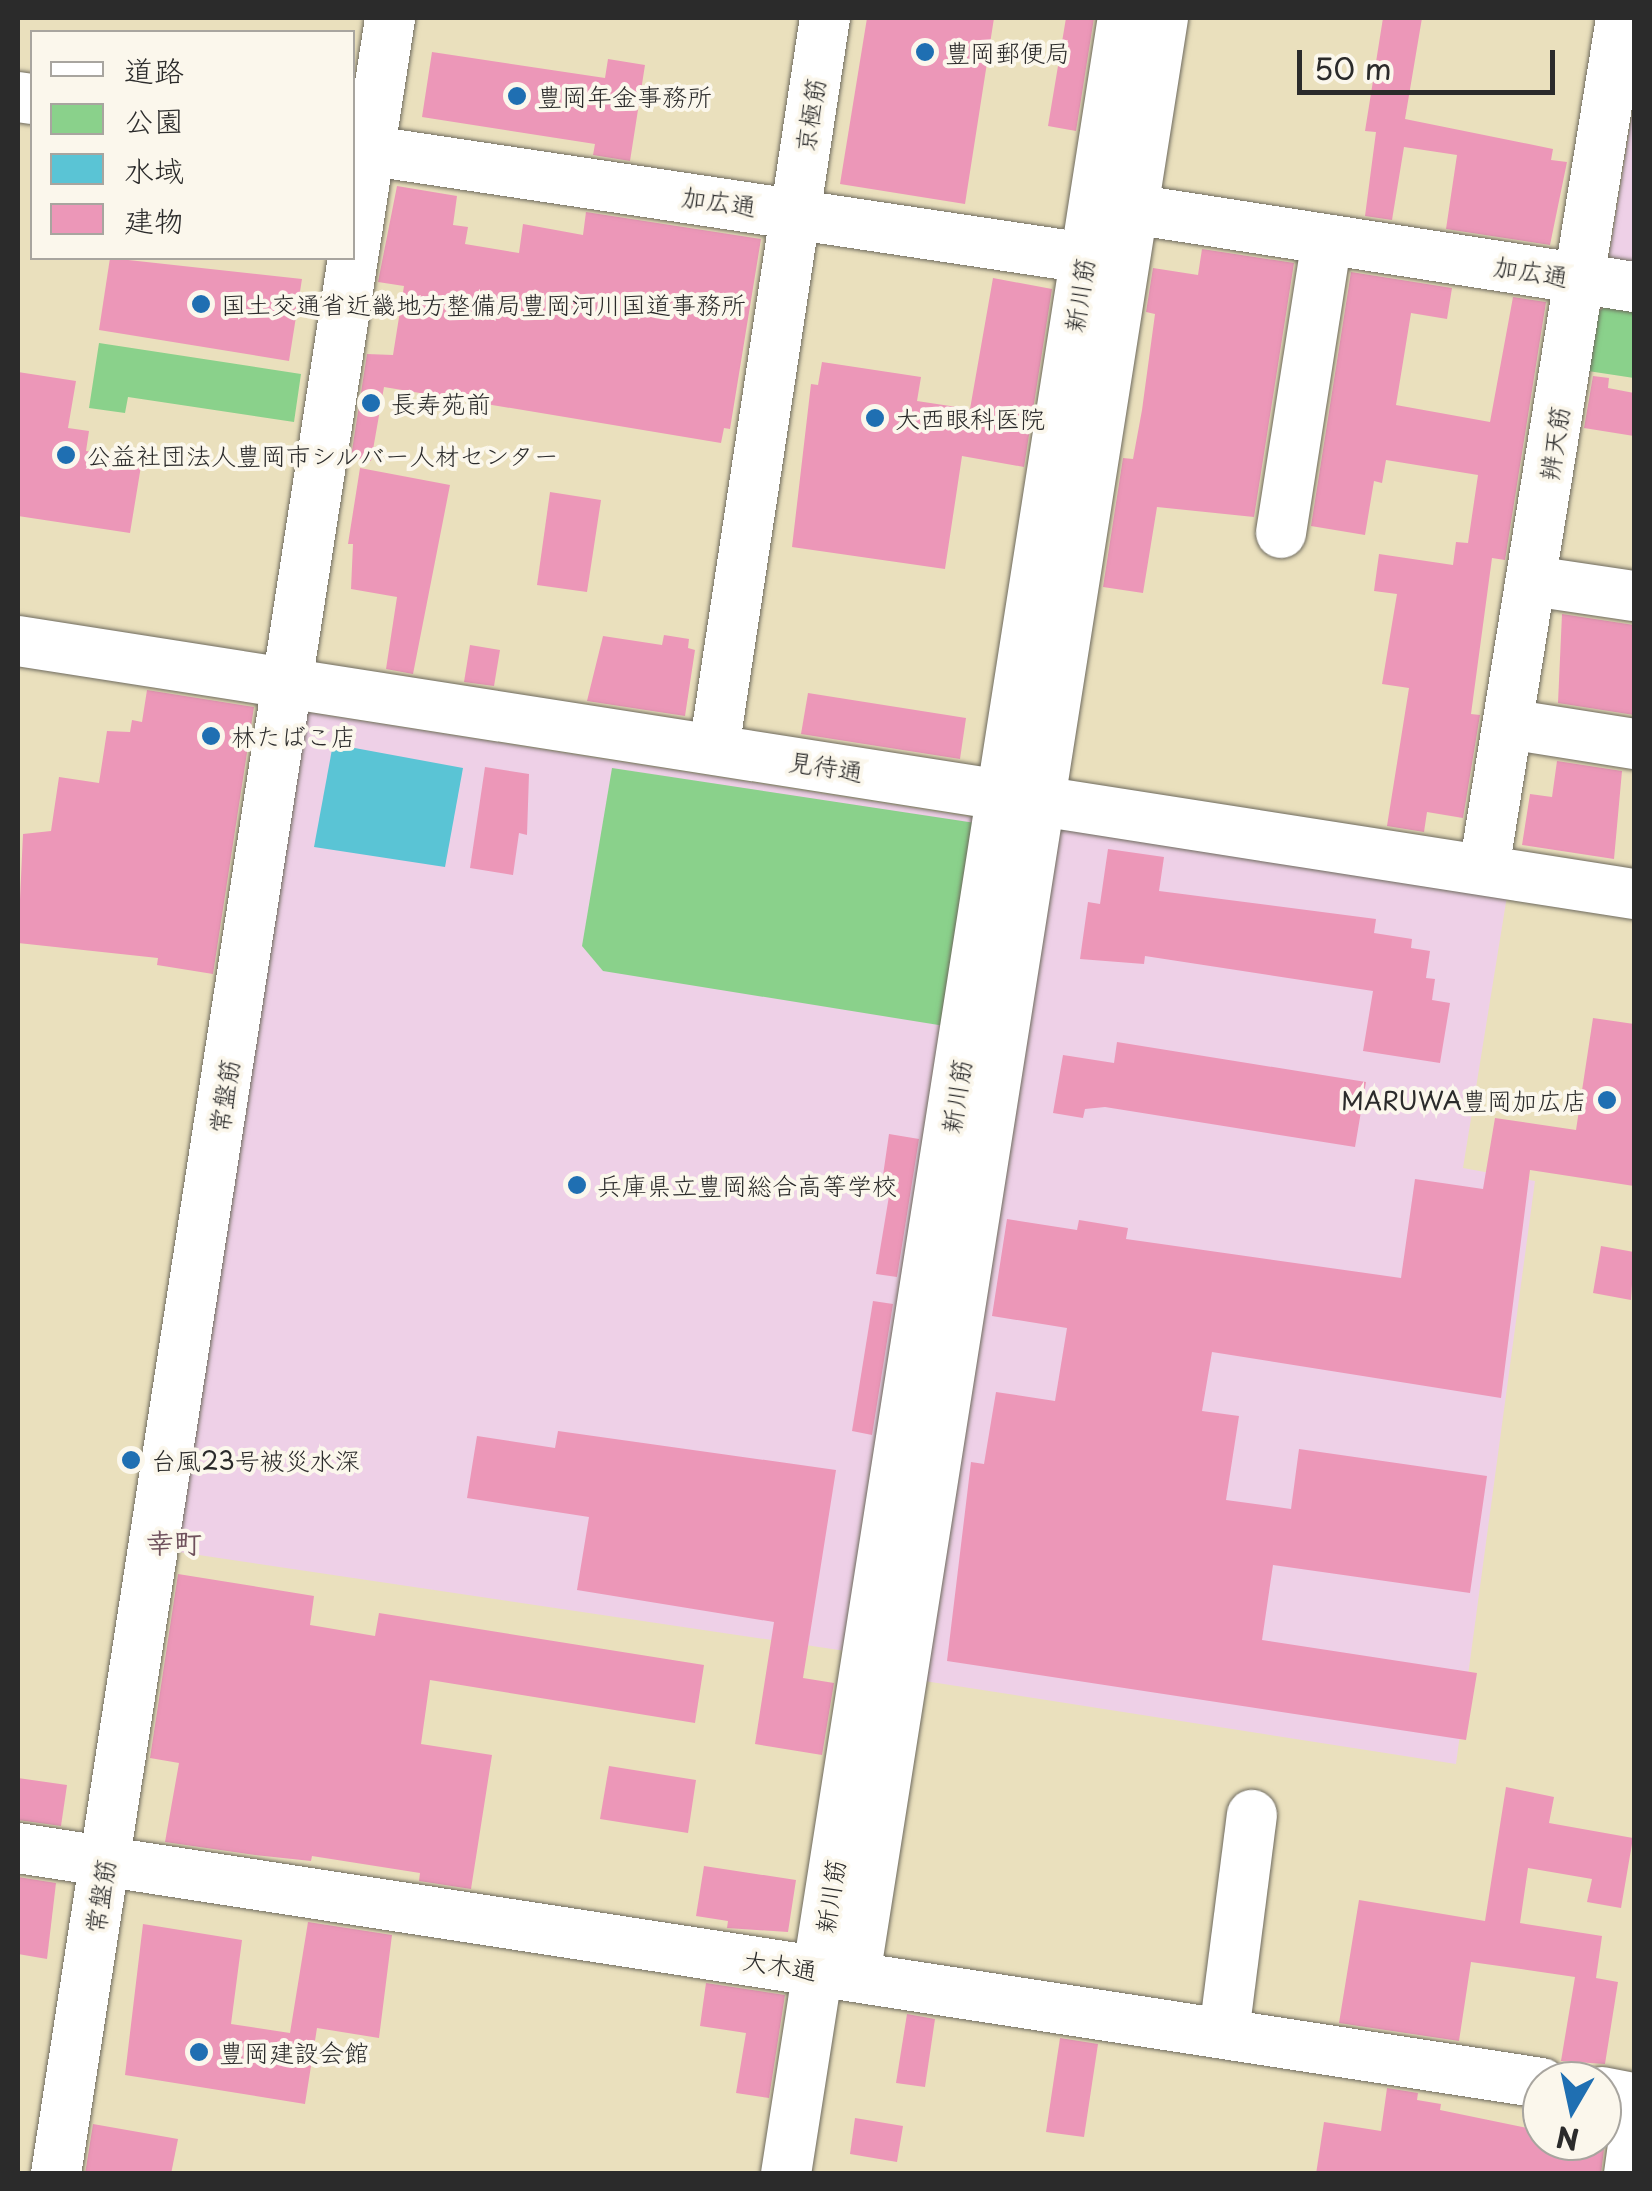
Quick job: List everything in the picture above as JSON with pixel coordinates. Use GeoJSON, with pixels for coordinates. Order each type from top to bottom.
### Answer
{"type":"FeatureCollection","features":[{"type":"Feature","properties":{"kind":"street","name":"常盤筋"},"geometry":{"type":"LineString","coordinates":[[355,193],[390,18]]}},
{"type":"Feature","properties":{"kind":"street","name":"京極筋"},"geometry":{"type":"LineString","coordinates":[[714,749],[825,18]]}},
{"type":"Feature","properties":{"kind":"street","name":"新川筋"},"geometry":{"type":"LineString","coordinates":[[1021,797],[1085,258],[1123,18]]}},
{"type":"Feature","properties":{"kind":"street","name":"新川筋"},"geometry":{"type":"LineString","coordinates":[[786,2174],[836,1973],[1021,797],[1132,210],[1163,18]]}},
{"type":"Feature","properties":{"kind":"street","name":"辨天筋"},"geometry":{"type":"LineString","coordinates":[[1484,869],[1622,18]]}},
{"type":"Feature","properties":{"kind":"street","name":"加広通"},"geometry":{"type":"LineString","coordinates":[[361,149],[1085,258]]}},
{"type":"Feature","properties":{"kind":"street","name":"加広通"},"geometry":{"type":"LineString","coordinates":[[1132,210],[1634,287]]}},
{"type":"Feature","properties":{"kind":"street"},"geometry":{"type":"LineString","coordinates":[[1281,534],[1327,240]]}},
{"type":"Feature","properties":{"kind":"street","name":"常盤筋"},"geometry":{"type":"LineString","coordinates":[[44,2163],[106,1861],[288,684],[346,260]]}},
{"type":"Feature","properties":{"kind":"street"},"geometry":{"type":"LineString","coordinates":[[1532,581],[1634,596]]}},
{"type":"Feature","properties":{"kind":"street","name":"見待通"},"geometry":{"type":"LineString","coordinates":[[18,642],[1634,894]]}},
{"type":"Feature","properties":{"kind":"street"},"geometry":{"type":"LineString","coordinates":[[1508,724],[1634,744]]}},
{"type":"Feature","properties":{"kind":"street"},"geometry":{"type":"LineString","coordinates":[[1224,2032],[1252,1815]]}},
{"type":"Feature","properties":{"kind":"street","name":"大木通"},"geometry":{"type":"LineString","coordinates":[[18,1848],[1522,2080]]}},
{"type":"Feature","properties":{"kind":"street"},"geometry":{"type":"LineString","coordinates":[[1629,2174],[1634,2140]]}},
{"type":"Feature","properties":{"kind":"shaded area"},"geometry":{"type":"Polygon","coordinates":[[[1634,102],[1634,270],[1609,256],[1634,102]]]}},
{"type":"Feature","properties":{"kind":"shaded area","name":"兵庫県立豊岡総合高等学校"},"geometry":{"type":"Polygon","coordinates":[[[293,710],[990,820],[859,1653],[165,1550],[293,710]]]}},
{"type":"Feature","properties":{"kind":"shaded area"},"geometry":{"type":"Polygon","coordinates":[[[1050,822],[1507,896],[1463,1168],[1535,1181],[1456,1764],[918,1680],[1050,822]]]}},
{"type":"Feature","properties":{"kind":"green space"},"geometry":{"type":"Polygon","coordinates":[[[1612,301],[1612,309],[1634,312],[1634,378],[1588,371],[1597,313],[1612,301]]]}},
{"type":"Feature","properties":{"kind":"green space"},"geometry":{"type":"Polygon","coordinates":[[[99,343],[301,374],[294,422],[128,397],[125,413],[89,408],[99,343]]]}},
{"type":"Feature","properties":{"kind":"green space"},"geometry":{"type":"Polygon","coordinates":[[[612,768],[982,824],[951,1027],[603,971],[582,946],[612,768]]]}},
{"type":"Feature","properties":{"kind":"water"},"geometry":{"type":"Polygon","coordinates":[[[333,744],[463,768],[445,867],[314,847],[333,744]]]}},
{"type":"Feature","properties":{"kind":"building"},"geometry":{"type":"Polygon","coordinates":[[[867,18],[994,18],[965,204],[840,184],[867,18]]]}},
{"type":"Feature","properties":{"kind":"building"},"geometry":{"type":"Polygon","coordinates":[[[1066,18],[1094,18],[1076,131],[1048,126],[1066,18]]]}},
{"type":"Feature","properties":{"kind":"building"},"geometry":{"type":"Polygon","coordinates":[[[1383,18],[1422,18],[1405,119],[1553,149],[1551,160],[1567,162],[1550,245],[1446,229],[1457,155],[1404,147],[1392,220],[1365,216],[1376,132],[1365,131],[1383,18]]]}},
{"type":"Feature","properties":{"kind":"building"},"geometry":{"type":"Polygon","coordinates":[[[432,52],[605,78],[608,59],[645,65],[630,161],[593,155],[595,144],[422,117],[432,52]]]}},
{"type":"Feature","properties":{"kind":"building"},"geometry":{"type":"Polygon","coordinates":[[[397,186],[457,196],[453,225],[468,227],[465,244],[519,253],[523,224],[583,235],[586,212],[761,239],[730,429],[724,428],[721,443],[384,387],[371,461],[351,457],[367,354],[393,355],[404,286],[378,282],[397,186]]]}},
{"type":"Feature","properties":{"kind":"building"},"geometry":{"type":"Polygon","coordinates":[[[1202,249],[1294,263],[1254,517],[1157,507],[1143,593],[1103,587],[1123,458],[1133,459],[1142,410],[1155,314],[1146,312],[1153,268],[1198,275],[1202,249]]]}},
{"type":"Feature","properties":{"kind":"building","name":"国土交通省近畿地方整備局豊岡河川国道事務所"},"geometry":{"type":"Polygon","coordinates":[[[110,260],[302,279],[289,361],[99,330],[110,260]]]}},
{"type":"Feature","properties":{"kind":"building"},"geometry":{"type":"Polygon","coordinates":[[[1351,272],[1452,288],[1447,319],[1411,313],[1396,405],[1490,422],[1513,297],[1546,302],[1505,560],[1492,558],[1471,714],[1480,715],[1463,818],[1427,812],[1424,832],[1387,826],[1409,688],[1382,684],[1397,594],[1374,591],[1379,554],[1453,565],[1456,542],[1468,543],[1478,475],[1386,460],[1382,483],[1374,481],[1365,535],[1311,526],[1351,272]]]}},
{"type":"Feature","properties":{"kind":"building"},"geometry":{"type":"Polygon","coordinates":[[[993,278],[1052,289],[1024,467],[962,456],[945,569],[792,547],[811,384],[818,385],[822,362],[921,377],[917,401],[970,409],[993,278]]]}},
{"type":"Feature","properties":{"kind":"building","name":"公益社団法人豊岡市シルバー人材センター"},"geometry":{"type":"Polygon","coordinates":[[[18,372],[76,381],[68,428],[89,431],[86,451],[142,460],[130,533],[18,516],[18,372]]]}},
{"type":"Feature","properties":{"kind":"building"},"geometry":{"type":"Polygon","coordinates":[[[1593,376],[1609,378],[1608,388],[1634,393],[1634,436],[1584,428],[1593,376]]]}},
{"type":"Feature","properties":{"kind":"building"},"geometry":{"type":"Polygon","coordinates":[[[360,468],[450,485],[413,674],[386,669],[397,597],[351,589],[353,544],[348,544],[360,468]]]}},
{"type":"Feature","properties":{"kind":"building"},"geometry":{"type":"Polygon","coordinates":[[[550,492],[601,500],[587,592],[537,585],[550,492]]]}},
{"type":"Feature","properties":{"kind":"building"},"geometry":{"type":"Polygon","coordinates":[[[1562,614],[1634,625],[1634,715],[1558,703],[1562,614]]]}},
{"type":"Feature","properties":{"kind":"building"},"geometry":{"type":"Polygon","coordinates":[[[664,635],[689,639],[688,648],[695,650],[685,716],[587,701],[603,636],[662,645],[664,635]]]}},
{"type":"Feature","properties":{"kind":"building"},"geometry":{"type":"Polygon","coordinates":[[[470,645],[500,650],[494,686],[464,682],[470,645]]]}},
{"type":"Feature","properties":{"kind":"building"},"geometry":{"type":"Polygon","coordinates":[[[147,690],[254,707],[213,974],[157,965],[158,958],[18,943],[23,834],[51,831],[59,777],[99,783],[107,731],[130,732],[132,720],[142,722],[147,690]]]}},
{"type":"Feature","properties":{"kind":"building"},"geometry":{"type":"Polygon","coordinates":[[[808,693],[966,718],[960,759],[801,734],[808,693]]]}},
{"type":"Feature","properties":{"kind":"building"},"geometry":{"type":"Polygon","coordinates":[[[1557,761],[1622,771],[1614,859],[1522,845],[1530,794],[1552,797],[1557,761]]]}},
{"type":"Feature","properties":{"kind":"building"},"geometry":{"type":"Polygon","coordinates":[[[485,767],[529,774],[527,835],[519,833],[513,875],[470,868],[485,767]]]}},
{"type":"Feature","properties":{"kind":"building"},"geometry":{"type":"Polygon","coordinates":[[[1108,849],[1164,857],[1159,891],[1376,919],[1374,933],[1412,939],[1411,948],[1430,951],[1426,978],[1435,979],[1432,1000],[1450,1003],[1440,1063],[1363,1051],[1373,991],[1145,956],[1144,964],[1080,959],[1088,902],[1100,904],[1108,849]]]}},
{"type":"Feature","properties":{"kind":"building"},"geometry":{"type":"Polygon","coordinates":[[[1593,1018],[1634,1024],[1634,1186],[1530,1170],[1501,1398],[1212,1352],[1202,1411],[1239,1416],[1226,1500],[1291,1509],[1299,1449],[1487,1476],[1470,1593],[1273,1565],[1262,1640],[1477,1673],[1466,1740],[947,1661],[971,1462],[984,1464],[996,1392],[1055,1401],[1067,1328],[992,1316],[1007,1219],[1077,1230],[1079,1220],[1128,1228],[1126,1239],[1401,1278],[1415,1179],[1483,1189],[1495,1118],[1576,1130],[1593,1018]]]}},
{"type":"Feature","properties":{"kind":"building"},"geometry":{"type":"Polygon","coordinates":[[[1117,1042],[1366,1082],[1355,1147],[1105,1107],[1085,1109],[1083,1118],[1053,1113],[1063,1055],[1114,1063],[1117,1042]]]}},
{"type":"Feature","properties":{"kind":"building"},"geometry":{"type":"Polygon","coordinates":[[[889,1134],[919,1139],[897,1277],[876,1274],[890,1190],[881,1189],[889,1134]]]}},
{"type":"Feature","properties":{"kind":"building"},"geometry":{"type":"Polygon","coordinates":[[[1601,1246],[1634,1252],[1631,1300],[1593,1293],[1601,1246]]]}},
{"type":"Feature","properties":{"kind":"building"},"geometry":{"type":"Polygon","coordinates":[[[873,1301],[893,1304],[872,1435],[852,1431],[873,1301]]]}},
{"type":"Feature","properties":{"kind":"building"},"geometry":{"type":"Polygon","coordinates":[[[558,1431],[836,1470],[803,1678],[834,1683],[822,1755],[755,1744],[774,1622],[577,1590],[589,1517],[467,1498],[477,1436],[555,1448],[558,1431]]]}},
{"type":"Feature","properties":{"kind":"building"},"geometry":{"type":"Polygon","coordinates":[[[178,1574],[314,1596],[310,1625],[375,1636],[379,1613],[704,1665],[695,1723],[430,1680],[421,1744],[492,1755],[471,1889],[419,1881],[420,1873],[312,1856],[311,1861],[165,1842],[179,1763],[150,1758],[178,1574]]]}},
{"type":"Feature","properties":{"kind":"building"},"geometry":{"type":"Polygon","coordinates":[[[609,1766],[696,1780],[688,1833],[600,1819],[609,1766]]]}},
{"type":"Feature","properties":{"kind":"building"},"geometry":{"type":"Polygon","coordinates":[[[18,1778],[67,1785],[61,1826],[18,1820],[18,1778]]]}},
{"type":"Feature","properties":{"kind":"building"},"geometry":{"type":"Polygon","coordinates":[[[1506,1787],[1554,1797],[1549,1823],[1633,1838],[1621,1908],[1587,1902],[1592,1879],[1528,1868],[1520,1923],[1602,1936],[1596,1978],[1618,1982],[1605,2061],[1561,2061],[1575,1977],[1471,1962],[1459,2041],[1339,2023],[1359,1900],[1485,1921],[1506,1787]]]}},
{"type":"Feature","properties":{"kind":"building"},"geometry":{"type":"Polygon","coordinates":[[[704,1866],[796,1880],[788,1932],[727,1928],[728,1921],[696,1916],[704,1866]]]}},
{"type":"Feature","properties":{"kind":"building"},"geometry":{"type":"Polygon","coordinates":[[[18,1877],[56,1883],[47,1959],[18,1954],[18,1877]]]}},
{"type":"Feature","properties":{"kind":"building"},"geometry":{"type":"Polygon","coordinates":[[[308,1922],[392,1935],[379,2038],[317,2028],[305,2104],[125,2075],[143,1924],[242,1940],[231,2024],[290,2033],[308,1922]]]}},
{"type":"Feature","properties":{"kind":"building"},"geometry":{"type":"Polygon","coordinates":[[[706,1983],[785,1995],[769,2098],[736,2093],[746,2033],[700,2026],[706,1983]]]}},
{"type":"Feature","properties":{"kind":"building"},"geometry":{"type":"Polygon","coordinates":[[[907,2014],[935,2019],[925,2087],[896,2083],[907,2014]]]}},
{"type":"Feature","properties":{"kind":"building"},"geometry":{"type":"Polygon","coordinates":[[[1060,2038],[1098,2044],[1084,2137],[1046,2132],[1060,2038]]]}},
{"type":"Feature","properties":{"kind":"building"},"geometry":{"type":"Polygon","coordinates":[[[1387,2088],[1418,2093],[1417,2100],[1441,2104],[1440,2110],[1522,2127],[1522,2161],[1603,2161],[1601,2174],[1316,2174],[1324,2122],[1381,2131],[1387,2088]]]}},
{"type":"Feature","properties":{"kind":"building"},"geometry":{"type":"Polygon","coordinates":[[[855,2118],[903,2126],[897,2162],[850,2154],[855,2118]]]}},
{"type":"Feature","properties":{"kind":"building"},"geometry":{"type":"Polygon","coordinates":[[[93,2124],[178,2139],[171,2174],[85,2174],[93,2124]]]}},
{"type":"Feature","properties":{"kind":"place","name":"豊岡郵便局"},"geometry":{"type":"Point","coordinates":[925,52]}},
{"type":"Feature","properties":{"kind":"place","name":"豊岡年金事務所"},"geometry":{"type":"Point","coordinates":[517,96]}},
{"type":"Feature","properties":{"kind":"place","name":"国土交通省近畿地方整備局豊岡河川国道事務所"},"geometry":{"type":"Point","coordinates":[201,304]}},
{"type":"Feature","properties":{"kind":"place","name":"長寿苑前"},"geometry":{"type":"Point","coordinates":[371,403]}},
{"type":"Feature","properties":{"kind":"place","name":"大西眼科医院"},"geometry":{"type":"Point","coordinates":[875,418]}},
{"type":"Feature","properties":{"kind":"place","name":"公益社団法人豊岡市シルバー人材センター"},"geometry":{"type":"Point","coordinates":[66,455]}},
{"type":"Feature","properties":{"kind":"place","name":"林たばこ店"},"geometry":{"type":"Point","coordinates":[211,736]}},
{"type":"Feature","properties":{"kind":"place","name":"MARUWA豊岡加広店"},"geometry":{"type":"Point","coordinates":[1607,1100]}},
{"type":"Feature","properties":{"kind":"place","name":"兵庫県立豊岡総合高等学校"},"geometry":{"type":"Point","coordinates":[577,1185]}},
{"type":"Feature","properties":{"kind":"place","name":"台風23号被災水深"},"geometry":{"type":"Point","coordinates":[131,1460]}},
{"type":"Feature","properties":{"kind":"place","name":"豊岡建設会館"},"geometry":{"type":"Point","coordinates":[199,2052]}},
{"type":"Feature","properties":{"kind":"district","name":"幸町"},"geometry":{"type":"Point","coordinates":[174,1542]}}]}
